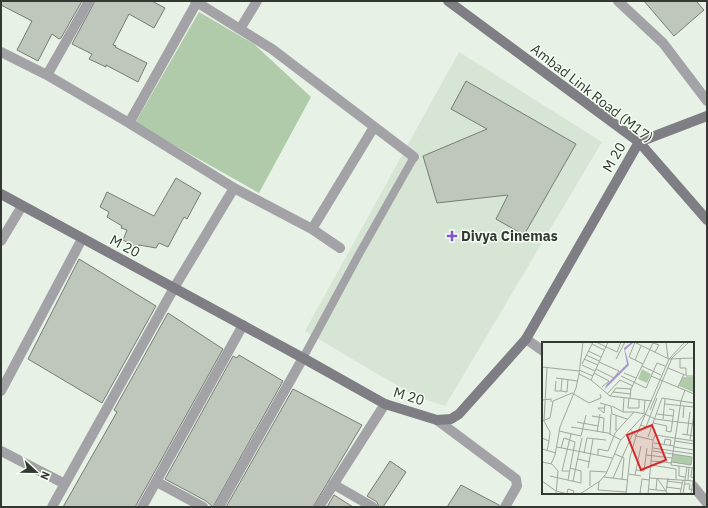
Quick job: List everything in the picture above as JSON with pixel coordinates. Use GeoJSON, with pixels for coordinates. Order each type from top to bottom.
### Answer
{"type":"FeatureCollection","features":[{"type":"Feature","properties":{"kind":"street"},"geometry":{"type":"LineString","coordinates":[[47,75],[89,1]]}},
{"type":"Feature","properties":{"kind":"street"},"geometry":{"type":"LineString","coordinates":[[240,29],[257,1]]}},
{"type":"Feature","properties":{"kind":"street","name":"Ambad Link Road (M17)"},"geometry":{"type":"LineString","coordinates":[[448,1],[639,142],[707,220]]}},
{"type":"Feature","properties":{"kind":"street"},"geometry":{"type":"LineString","coordinates":[[618,1],[663,43],[707,101]]}},
{"type":"Feature","properties":{"kind":"street"},"geometry":{"type":"LineString","coordinates":[[129,123],[196,2],[272,49],[414,157]]}},
{"type":"Feature","properties":{"kind":"street"},"geometry":{"type":"LineString","coordinates":[[1,52],[47,75],[129,123],[234,188],[312,229],[340,248]]}},
{"type":"Feature","properties":{"kind":"street","name":"M 20"},"geometry":{"type":"LineString","coordinates":[[1,194],[385,404],[437,420],[451,419],[459,414],[526,339],[639,142],[707,116]]}},
{"type":"Feature","properties":{"kind":"street"},"geometry":{"type":"LineString","coordinates":[[312,229],[374,127]]}},
{"type":"Feature","properties":{"kind":"street"},"geometry":{"type":"LineString","coordinates":[[52,507],[174,288],[234,188]]}},
{"type":"Feature","properties":{"kind":"street"},"geometry":{"type":"LineString","coordinates":[[1,241],[22,206]]}},
{"type":"Feature","properties":{"kind":"street"},"geometry":{"type":"LineString","coordinates":[[1,391],[82,239]]}},
{"type":"Feature","properties":{"kind":"street"},"geometry":{"type":"LineString","coordinates":[[142,507],[243,325]]}},
{"type":"Feature","properties":{"kind":"street"},"geometry":{"type":"LineString","coordinates":[[526,339],[542,350]]}},
{"type":"Feature","properties":{"kind":"street"},"geometry":{"type":"LineString","coordinates":[[219,507],[303,358]]}},
{"type":"Feature","properties":{"kind":"street"},"geometry":{"type":"LineString","coordinates":[[319,507],[385,404]]}},
{"type":"Feature","properties":{"kind":"street"},"geometry":{"type":"LineString","coordinates":[[437,420],[516,479],[517,486],[505,507]]}},
{"type":"Feature","properties":{"kind":"street"},"geometry":{"type":"LineString","coordinates":[[1,451],[65,484]]}},
{"type":"Feature","properties":{"kind":"street"},"geometry":{"type":"LineString","coordinates":[[157,482],[203,507]]}},
{"type":"Feature","properties":{"kind":"street"},"geometry":{"type":"LineString","coordinates":[[333,484],[373,507]]}},
{"type":"Feature","properties":{"kind":"street"},"geometry":{"type":"LineString","coordinates":[[694,487],[707,503]]}},
{"type":"Feature","properties":{"kind":"lane"},"geometry":{"type":"LineString","coordinates":[[303,358],[414,157]]}},
{"type":"Feature","properties":{"kind":"shaded area","name":"Divya Cinemas"},"geometry":{"type":"Polygon","coordinates":[[[459,52],[602,142],[445,406],[415,396],[305,331],[459,52]]]}},
{"type":"Feature","properties":{"kind":"green space"},"geometry":{"type":"Polygon","coordinates":[[[199,12],[254,44],[311,97],[259,193],[135,123],[199,12]]]}},
{"type":"Feature","properties":{"kind":"building"},"geometry":{"type":"Polygon","coordinates":[[[1,1],[82,1],[61,38],[59,39],[52,34],[38,61],[17,50],[32,21],[1,5],[1,1]]]}},
{"type":"Feature","properties":{"kind":"building"},"geometry":{"type":"Polygon","coordinates":[[[95,1],[152,1],[165,8],[154,28],[129,14],[113,45],[147,63],[138,82],[106,65],[106,67],[89,59],[92,54],[72,44],[95,1]]]}},
{"type":"Feature","properties":{"kind":"building"},"geometry":{"type":"Polygon","coordinates":[[[644,1],[696,1],[704,10],[674,36],[644,1]]]}},
{"type":"Feature","properties":{"kind":"building"},"geometry":{"type":"Polygon","coordinates":[[[466,81],[576,144],[524,235],[496,219],[508,195],[437,203],[423,156],[487,129],[451,109],[466,81]]]}},
{"type":"Feature","properties":{"kind":"building"},"geometry":{"type":"Polygon","coordinates":[[[176,178],[201,193],[187,219],[184,217],[168,247],[159,243],[156,248],[139,245],[138,248],[123,240],[127,230],[121,228],[122,226],[107,217],[109,212],[100,207],[107,192],[154,216],[176,178]]]}},
{"type":"Feature","properties":{"kind":"building"},"geometry":{"type":"Polygon","coordinates":[[[79,259],[156,306],[102,403],[28,359],[79,259]]]}},
{"type":"Feature","properties":{"kind":"building"},"geometry":{"type":"Polygon","coordinates":[[[168,313],[223,349],[135,507],[63,507],[117,412],[114,410],[168,313]]]}},
{"type":"Feature","properties":{"kind":"building"},"geometry":{"type":"Polygon","coordinates":[[[239,355],[283,381],[213,507],[206,501],[165,479],[233,356],[237,358],[239,355]]]}},
{"type":"Feature","properties":{"kind":"building"},"geometry":{"type":"Polygon","coordinates":[[[293,389],[362,425],[313,507],[226,507],[293,389]]]}},
{"type":"Feature","properties":{"kind":"building"},"geometry":{"type":"Polygon","coordinates":[[[390,461],[406,472],[383,507],[379,507],[377,502],[367,496],[390,461]]]}},
{"type":"Feature","properties":{"kind":"building"},"geometry":{"type":"Polygon","coordinates":[[[461,485],[499,505],[499,507],[447,507],[461,485]]]}},
{"type":"Feature","properties":{"kind":"building"},"geometry":{"type":"Polygon","coordinates":[[[334,495],[353,507],[327,507],[334,495]]]}},
{"type":"Feature","properties":{"kind":"place","name":"Divya Cinemas"},"geometry":{"type":"Point","coordinates":[452,236]}}]}
